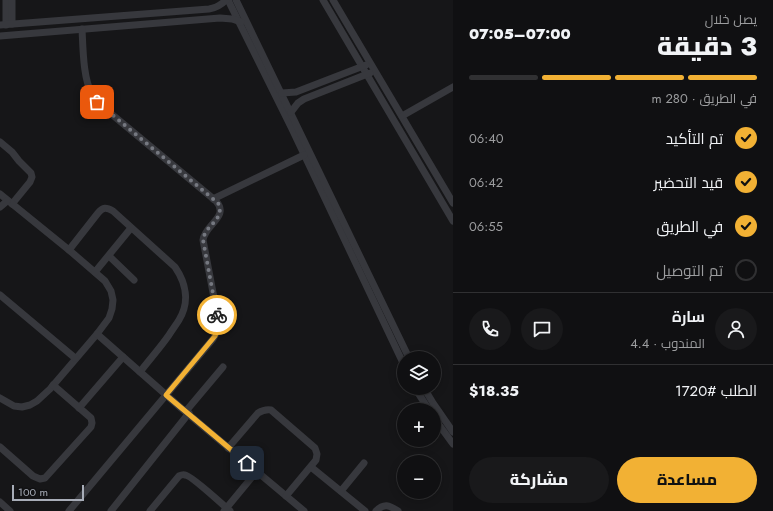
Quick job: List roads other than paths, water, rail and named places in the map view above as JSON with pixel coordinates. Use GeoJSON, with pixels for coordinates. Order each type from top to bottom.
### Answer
{"type":"FeatureCollection","features":[{"type":"Feature","properties":{"kind":"street"},"geometry":{"type":"LineString","coordinates":[[6,0],[6,25]]}},
{"type":"Feature","properties":{"kind":"street"},"geometry":{"type":"LineString","coordinates":[[6,25],[12,0]]}},
{"type":"Feature","properties":{"kind":"street"},"geometry":{"type":"LineString","coordinates":[[6,25],[209,9],[214,8],[227,0],[294,127],[405,351]]}},
{"type":"Feature","properties":{"kind":"street"},"geometry":{"type":"LineString","coordinates":[[236,0],[291,112],[294,127],[304,155],[397,351]]}},
{"type":"Feature","properties":{"kind":"street"},"geometry":{"type":"LineString","coordinates":[[323,0],[453,221]]}},
{"type":"Feature","properties":{"kind":"street"},"geometry":{"type":"LineString","coordinates":[[333,0],[453,203]]}},
{"type":"Feature","properties":{"kind":"street"},"geometry":{"type":"LineString","coordinates":[[0,36],[220,18],[248,24]]}},
{"type":"Feature","properties":{"kind":"street"},"geometry":{"type":"LineString","coordinates":[[69,511],[213,340],[218,328],[218,320],[203,240],[206,231],[219,215],[219,206],[213,199],[97,102],[91,94],[85,74],[82,29]]}},
{"type":"Feature","properties":{"kind":"street"},"geometry":{"type":"LineString","coordinates":[[282,93],[296,92],[370,64]]}},
{"type":"Feature","properties":{"kind":"street"},"geometry":{"type":"LineString","coordinates":[[291,112],[298,103],[304,99],[375,71]]}},
{"type":"Feature","properties":{"kind":"street"},"geometry":{"type":"LineString","coordinates":[[402,116],[453,87]]}},
{"type":"Feature","properties":{"kind":"street"},"geometry":{"type":"LineString","coordinates":[[0,142],[31,172],[32,177],[30,182],[10,202],[0,207]]}},
{"type":"Feature","properties":{"kind":"street"},"geometry":{"type":"LineString","coordinates":[[213,199],[304,155]]}},
{"type":"Feature","properties":{"kind":"street"},"geometry":{"type":"LineString","coordinates":[[0,194],[105,281],[111,291],[113,300],[109,318],[97,334],[38,401],[22,407],[14,406],[0,398]]}},
{"type":"Feature","properties":{"kind":"street"},"geometry":{"type":"LineString","coordinates":[[69,250],[98,213],[104,208],[107,208],[113,211],[175,267],[180,275],[184,283],[185,292],[183,311],[179,320],[140,372]]}},
{"type":"Feature","properties":{"kind":"street"},"geometry":{"type":"LineString","coordinates":[[95,272],[131,228]]}},
{"type":"Feature","properties":{"kind":"street"},"geometry":{"type":"LineString","coordinates":[[108,256],[134,280]]}},
{"type":"Feature","properties":{"kind":"street"},"geometry":{"type":"LineString","coordinates":[[0,295],[75,358]]}},
{"type":"Feature","properties":{"kind":"street"},"geometry":{"type":"LineString","coordinates":[[97,334],[166,395],[304,511]]}},
{"type":"Feature","properties":{"kind":"street"},"geometry":{"type":"LineString","coordinates":[[79,408],[123,357]]}},
{"type":"Feature","properties":{"kind":"street"},"geometry":{"type":"LineString","coordinates":[[110,511],[222,367]]}},
{"type":"Feature","properties":{"kind":"street"},"geometry":{"type":"LineString","coordinates":[[0,447],[33,476],[40,479],[45,478],[91,427],[91,418],[53,385]]}},
{"type":"Feature","properties":{"kind":"street"},"geometry":{"type":"LineString","coordinates":[[428,395],[453,432]]}},
{"type":"Feature","properties":{"kind":"street"},"geometry":{"type":"LineString","coordinates":[[228,448],[258,413],[266,409],[271,410],[315,448],[317,454],[316,460],[311,467],[286,496]]}},
{"type":"Feature","properties":{"kind":"street"},"geometry":{"type":"LineString","coordinates":[[441,428],[453,444]]}},
{"type":"Feature","properties":{"kind":"street"},"geometry":{"type":"LineString","coordinates":[[341,491],[364,463]]}},
{"type":"Feature","properties":{"kind":"street"},"geometry":{"type":"LineString","coordinates":[[311,467],[366,511]]}},
{"type":"Feature","properties":{"kind":"street"},"geometry":{"type":"LineString","coordinates":[[150,511],[179,476],[185,474],[193,479],[227,510],[257,471]]}},
{"type":"Feature","properties":{"kind":"street"},"geometry":{"type":"LineString","coordinates":[[0,502],[10,511]]}},
{"type":"Feature","properties":{"kind":"street"},"geometry":{"type":"LineString","coordinates":[[376,511],[385,505],[391,506],[398,511]]}}]}
